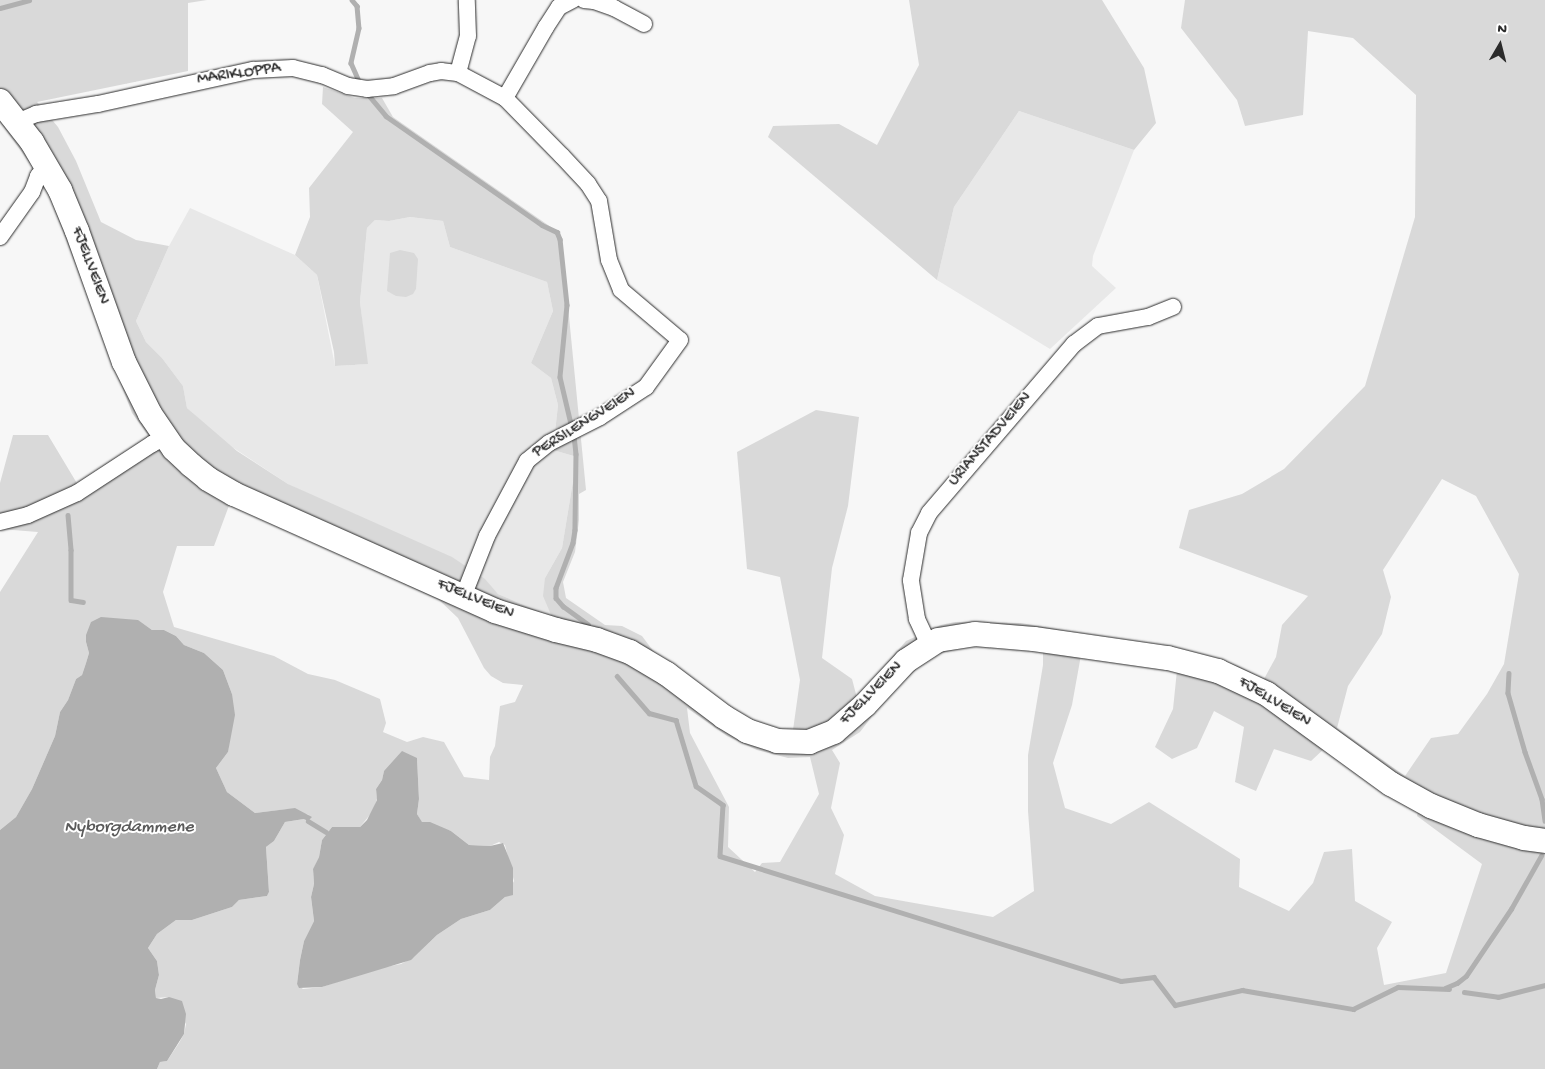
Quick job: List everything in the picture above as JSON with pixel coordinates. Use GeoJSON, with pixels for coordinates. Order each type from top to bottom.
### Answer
{"type":"FeatureCollection","features":[{"type":"Feature","properties":{"kind":"main road","name":"FJELLVEIEN"},"geometry":{"type":"LineString","coordinates":[[0,101],[47,165],[77,231],[124,362],[150,414],[174,449],[191,465],[224,489],[463,597],[515,618],[597,640],[630,652],[667,674],[724,717],[747,731],[778,741],[792,743],[809,742],[834,732],[865,705],[906,661],[929,645],[950,637],[992,634],[1168,658],[1218,671],[1266,694],[1391,784],[1418,799],[1478,825],[1545,841]]}},
{"type":"Feature","properties":{"kind":"street"},"geometry":{"type":"LineString","coordinates":[[458,73],[468,36],[467,0]]}},
{"type":"Feature","properties":{"kind":"street"},"geometry":{"type":"LineString","coordinates":[[505,98],[559,7],[573,0]]}},
{"type":"Feature","properties":{"kind":"street"},"geometry":{"type":"LineString","coordinates":[[584,0],[594,1],[614,8],[644,24]]}},
{"type":"Feature","properties":{"kind":"street","name":"MARIKLOPPA"},"geometry":{"type":"LineString","coordinates":[[17,122],[36,114],[98,104],[227,74],[269,68],[293,68],[322,75],[356,88],[394,86],[430,73],[458,73],[505,98],[594,193],[601,209],[609,260],[621,290],[680,340]]}},
{"type":"Feature","properties":{"kind":"street"},"geometry":{"type":"LineString","coordinates":[[0,237],[32,192],[38,176],[47,165]]}},
{"type":"Feature","properties":{"kind":"street","name":"URIANSTADVEIEN"},"geometry":{"type":"LineString","coordinates":[[929,645],[917,619],[911,580],[919,534],[929,513],[1074,344],[1098,326],[1148,317],[1173,306]]}},
{"type":"Feature","properties":{"kind":"street","name":"PERSILENGVEIEN"},"geometry":{"type":"LineString","coordinates":[[463,597],[487,536],[527,461],[539,450],[600,417],[646,387],[680,340]]}},
{"type":"Feature","properties":{"kind":"street"},"geometry":{"type":"LineString","coordinates":[[0,522],[28,515],[77,493],[152,444],[166,437]]}},
{"type":"Feature","properties":{"kind":"shaded area"},"geometry":{"type":"Polygon","coordinates":[[[0,0],[207,0],[188,3],[188,71],[37,102],[58,127],[76,161],[101,222],[136,240],[169,246],[136,321],[146,342],[162,358],[183,386],[187,408],[237,451],[288,484],[452,557],[485,579],[498,594],[552,617],[543,596],[545,578],[562,548],[577,457],[553,450],[558,405],[551,378],[531,363],[553,311],[547,282],[450,247],[443,221],[410,217],[389,221],[375,220],[367,228],[360,302],[368,364],[335,366],[334,352],[317,275],[295,255],[310,217],[309,188],[353,132],[322,104],[323,87],[355,98],[382,98],[393,117],[558,232],[561,235],[586,490],[579,494],[579,520],[575,552],[563,582],[566,598],[605,625],[622,626],[642,636],[654,652],[707,693],[763,728],[783,733],[793,730],[800,680],[780,577],[747,569],[737,452],[816,410],[859,417],[848,506],[832,568],[822,658],[852,679],[857,698],[906,641],[941,625],[955,622],[1021,623],[1210,657],[1238,666],[1264,679],[1276,657],[1282,625],[1308,596],[1179,548],[1189,510],[1242,494],[1284,469],[1365,386],[1415,217],[1416,95],[1353,38],[1308,31],[1303,115],[1245,126],[1237,100],[1181,28],[1185,0],[1545,0],[1545,1069],[157,1069],[160,1062],[167,1061],[179,1043],[184,1034],[186,1024],[169,997],[156,998],[155,990],[159,975],[157,961],[148,948],[157,934],[176,920],[192,920],[232,907],[239,900],[267,896],[269,892],[266,847],[274,841],[285,822],[304,819],[309,815],[288,809],[255,813],[227,792],[216,768],[228,752],[232,694],[223,670],[204,653],[184,645],[176,636],[164,630],[152,630],[137,620],[86,642],[89,653],[82,675],[76,679],[68,700],[60,712],[55,736],[32,789],[16,817],[0,830],[0,592],[38,532],[0,529],[0,483],[13,435],[48,435],[78,485],[151,439],[132,413],[45,184],[0,122],[0,0]],[[1442,479],[1383,570],[1391,597],[1382,634],[1348,686],[1337,728],[1405,776],[1431,738],[1458,734],[1487,694],[1504,664],[1519,574],[1476,496],[1442,479]],[[230,503],[214,546],[177,546],[163,592],[174,627],[274,656],[308,674],[335,680],[380,699],[386,723],[383,732],[407,742],[423,737],[444,742],[464,777],[489,780],[490,757],[495,746],[500,706],[515,702],[523,685],[503,683],[491,676],[484,668],[458,618],[439,600],[230,503]],[[975,644],[939,654],[925,661],[887,697],[860,732],[832,750],[840,763],[831,808],[844,835],[835,874],[875,896],[993,917],[1034,891],[1028,811],[1028,755],[1043,665],[1043,650],[975,644]],[[1081,655],[1072,705],[1053,763],[1065,808],[1111,824],[1149,802],[1240,859],[1239,887],[1289,911],[1313,883],[1324,852],[1352,849],[1355,901],[1392,922],[1377,948],[1384,985],[1446,973],[1482,864],[1417,816],[1418,811],[1326,747],[1311,761],[1274,749],[1256,791],[1235,782],[1244,727],[1214,711],[1197,748],[1172,759],[1155,747],[1173,709],[1177,670],[1081,655]],[[687,708],[690,733],[729,807],[728,847],[755,872],[762,863],[780,862],[819,794],[810,757],[788,758],[757,750],[727,736],[687,708]],[[417,758],[384,771],[382,780],[376,789],[377,799],[373,811],[360,827],[332,827],[322,840],[319,857],[313,870],[314,884],[311,897],[314,921],[304,941],[300,960],[297,984],[303,989],[322,987],[375,969],[401,964],[414,957],[437,935],[461,919],[490,910],[505,897],[514,881],[505,845],[499,842],[490,846],[469,845],[451,831],[422,823],[417,814],[419,799],[417,758]]]}},
{"type":"Feature","properties":{"kind":"shaded area"},"geometry":{"type":"Polygon","coordinates":[[[909,0],[1102,0],[1144,68],[1156,123],[1134,150],[1019,111],[954,207],[937,280],[768,137],[773,126],[839,124],[877,145],[919,65],[909,0]]]}},
{"type":"Feature","properties":{"kind":"shaded area"},"geometry":{"type":"Polygon","coordinates":[[[1019,111],[1134,150],[1093,256],[1092,266],[1116,288],[1050,349],[937,280],[954,207],[1019,111]]]}},
{"type":"Feature","properties":{"kind":"shaded area"},"geometry":{"type":"Polygon","coordinates":[[[190,208],[295,255],[317,275],[335,366],[367,364],[360,302],[367,228],[375,220],[389,221],[410,217],[443,221],[450,247],[547,282],[553,311],[531,363],[551,378],[558,405],[553,450],[577,457],[562,548],[545,578],[552,617],[498,594],[492,588],[288,484],[223,441],[187,408],[183,386],[162,358],[146,342],[136,321],[169,246],[190,208]]]}},
{"type":"Feature","properties":{"kind":"shaded area"},"geometry":{"type":"Polygon","coordinates":[[[400,250],[414,253],[418,259],[416,289],[413,294],[406,297],[396,296],[387,291],[390,253],[400,250]]]}},
{"type":"Feature","properties":{"kind":"water","name":"Nyborgdammene"},"geometry":{"type":"Polygon","coordinates":[[[101,617],[138,620],[152,630],[164,630],[176,636],[184,645],[204,653],[223,670],[232,694],[235,715],[228,752],[216,768],[227,792],[255,813],[295,808],[312,817],[308,821],[304,819],[285,822],[274,841],[266,847],[269,892],[267,896],[239,900],[232,907],[192,920],[176,920],[157,934],[148,948],[157,961],[159,975],[155,990],[156,998],[169,997],[182,1001],[186,1014],[184,1034],[167,1061],[160,1062],[157,1069],[0,1069],[0,830],[16,817],[32,789],[55,736],[60,712],[68,700],[76,679],[82,675],[89,653],[86,635],[91,622],[101,617]]]}},
{"type":"Feature","properties":{"kind":"water"},"geometry":{"type":"Polygon","coordinates":[[[402,751],[417,758],[419,799],[417,814],[422,822],[430,822],[451,831],[469,845],[490,846],[503,843],[513,868],[513,895],[505,897],[490,910],[461,919],[437,935],[411,960],[322,987],[299,988],[297,984],[304,941],[314,921],[311,897],[314,884],[313,869],[319,857],[322,840],[332,827],[360,827],[367,820],[377,800],[376,789],[382,780],[384,771],[402,751]]]}},
{"type":"Feature","properties":{"kind":"waterway"},"geometry":{"type":"LineString","coordinates":[[0,8],[29,0]]}},
{"type":"Feature","properties":{"kind":"waterway"},"geometry":{"type":"LineString","coordinates":[[352,0],[357,6],[359,28],[351,63],[360,83]]}},
{"type":"Feature","properties":{"kind":"waterway"},"geometry":{"type":"LineString","coordinates":[[367,93],[386,116],[542,225],[557,232],[560,239],[567,305],[560,377],[572,428]]}},
{"type":"Feature","properties":{"kind":"waterway"},"geometry":{"type":"LineString","coordinates":[[574,435],[576,454],[575,530],[573,543],[556,588],[556,598],[563,606],[588,624]]}},
{"type":"Feature","properties":{"kind":"waterway"},"geometry":{"type":"LineString","coordinates":[[68,515],[71,550],[71,600],[83,602]]}},
{"type":"Feature","properties":{"kind":"waterway"},"geometry":{"type":"LineString","coordinates":[[1509,673],[1508,693],[1525,752],[1542,799],[1545,821]]}},
{"type":"Feature","properties":{"kind":"waterway"},"geometry":{"type":"LineString","coordinates":[[617,676],[649,713],[676,720],[696,786],[723,805],[720,856],[1121,981],[1154,977],[1175,1005],[1242,990],[1353,1009],[1398,987],[1449,989]]}},
{"type":"Feature","properties":{"kind":"waterway"},"geometry":{"type":"LineString","coordinates":[[308,821],[326,832]]}},
{"type":"Feature","properties":{"kind":"waterway"},"geometry":{"type":"LineString","coordinates":[[1445,988],[1457,983],[1466,976],[1511,909],[1541,856]]}},
{"type":"Feature","properties":{"kind":"waterway"},"geometry":{"type":"LineString","coordinates":[[1464,992],[1498,997],[1545,985]]}}]}
